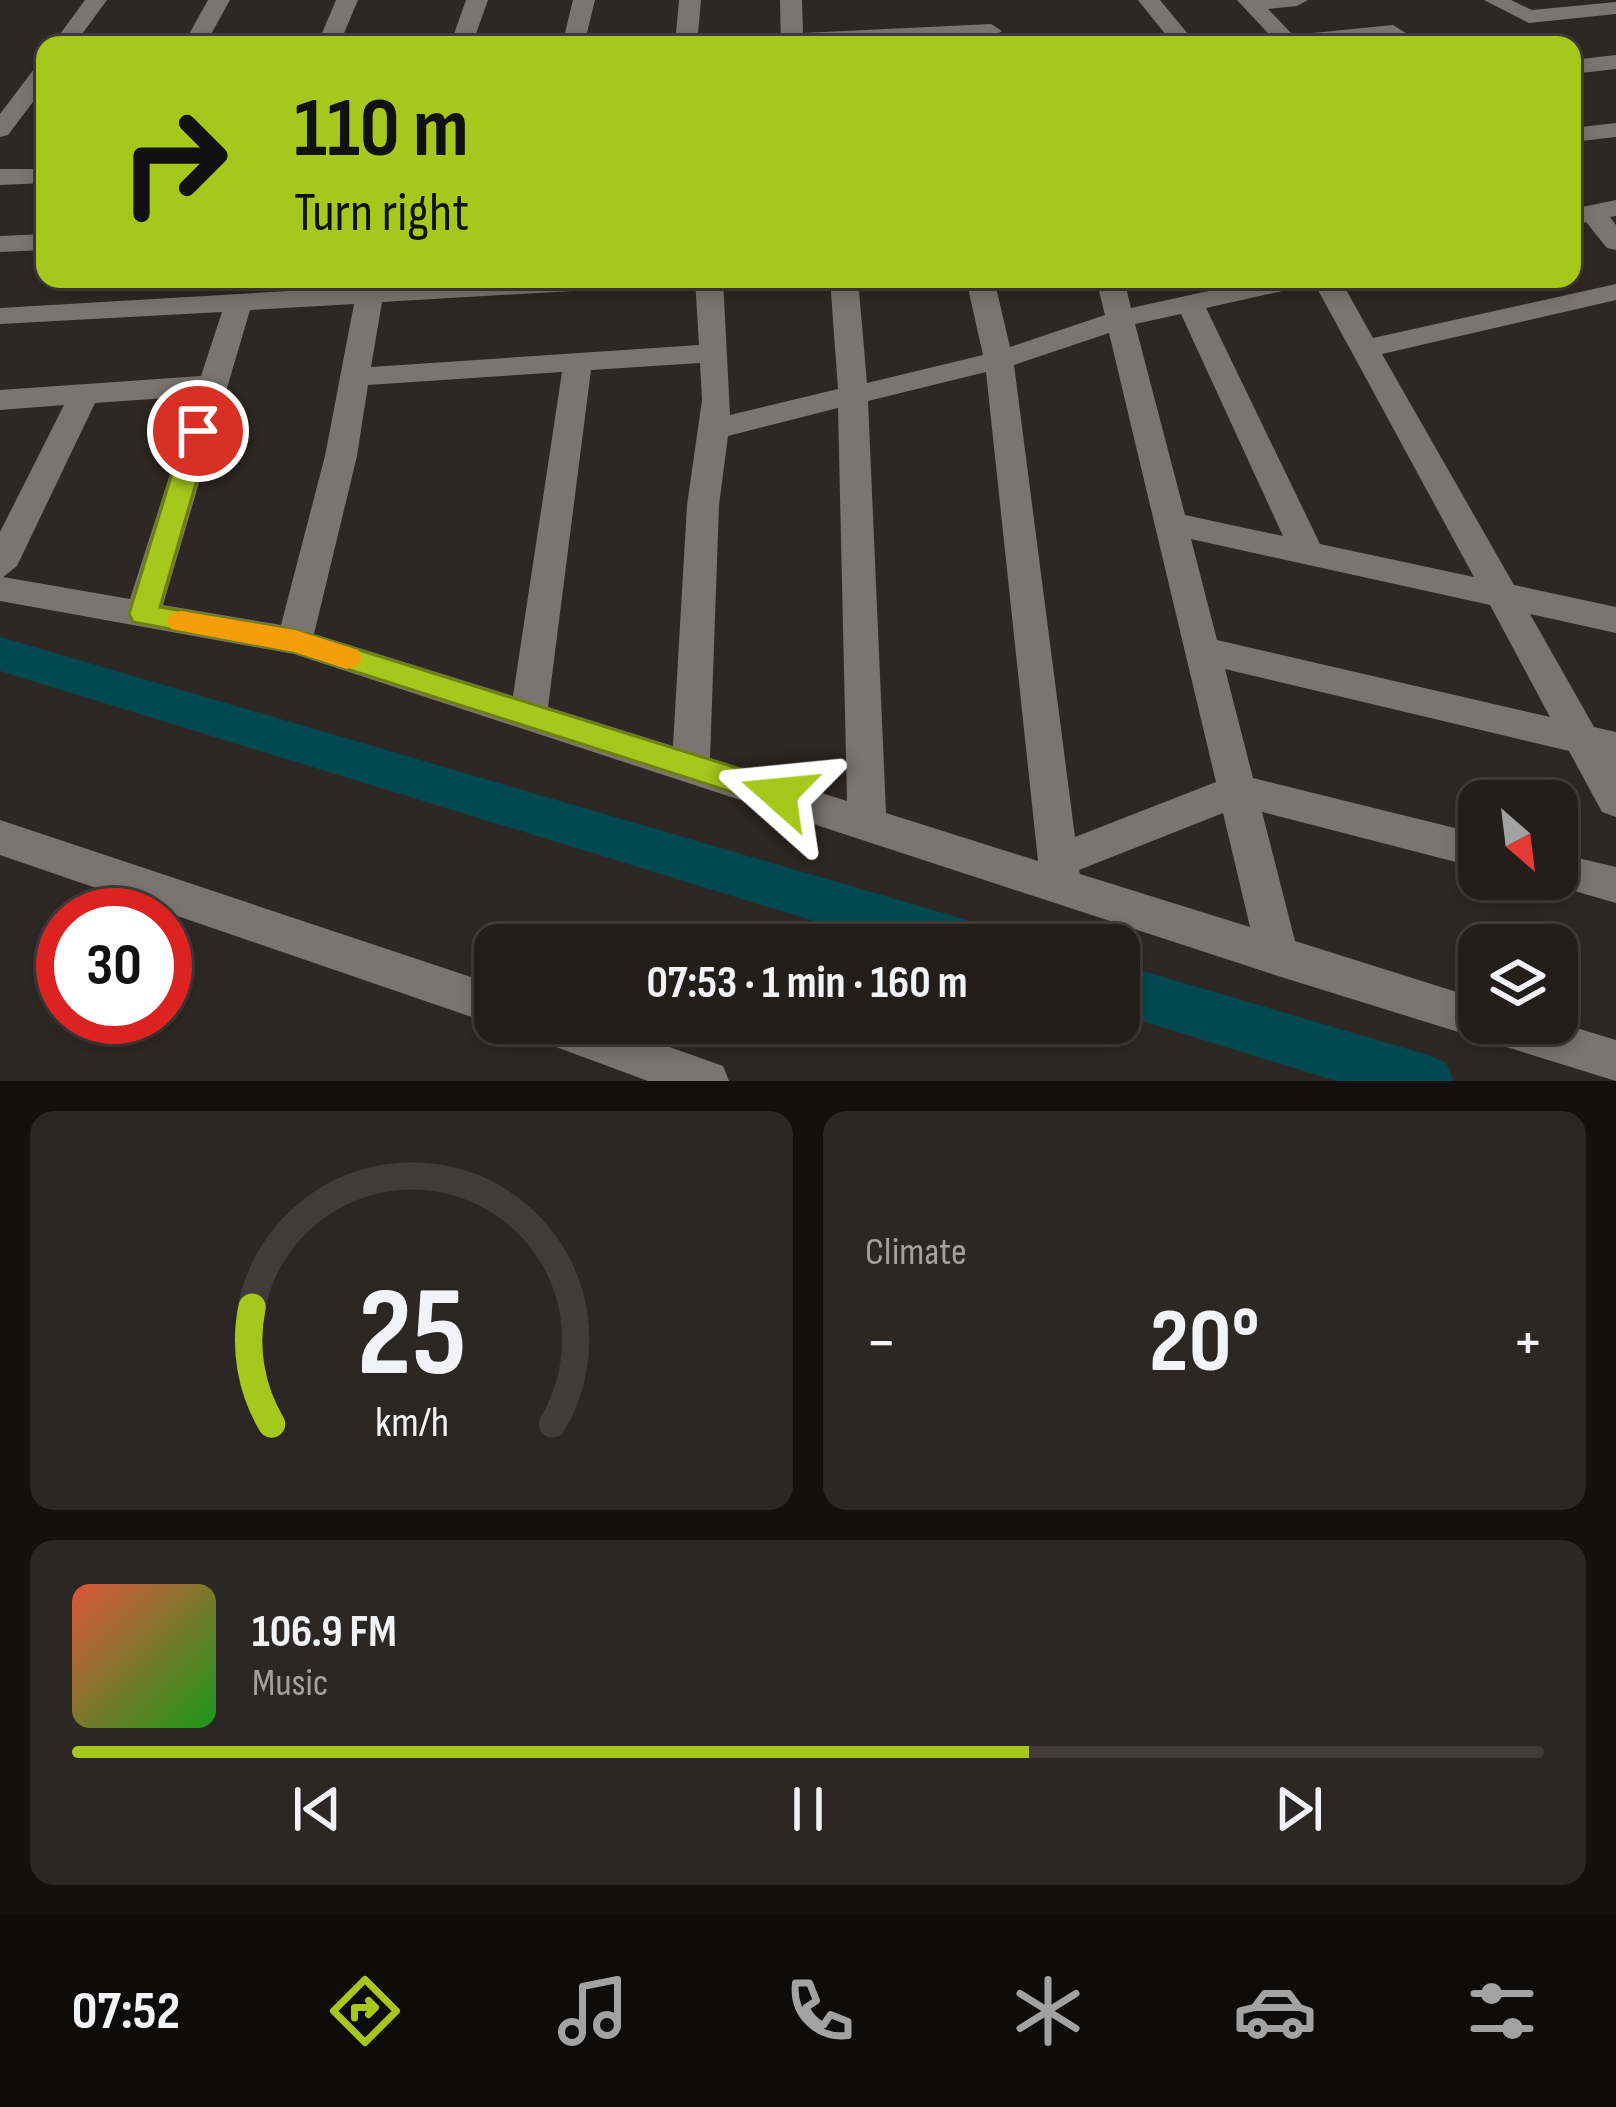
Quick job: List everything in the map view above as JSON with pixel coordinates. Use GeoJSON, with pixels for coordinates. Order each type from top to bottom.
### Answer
{"type":"FeatureCollection","features":[{"type":"Feature","properties":{"kind":"street"},"geometry":{"type":"LineString","coordinates":[[70,36],[96,0]]}},
{"type":"Feature","properties":{"kind":"street"},"geometry":{"type":"LineString","coordinates":[[199,36],[219,0]]}},
{"type":"Feature","properties":{"kind":"street"},"geometry":{"type":"LineString","coordinates":[[332,36],[347,0]]}},
{"type":"Feature","properties":{"kind":"street"},"geometry":{"type":"LineString","coordinates":[[464,36],[477,0]]}},
{"type":"Feature","properties":{"kind":"street"},"geometry":{"type":"LineString","coordinates":[[575,36],[584,0]]}},
{"type":"Feature","properties":{"kind":"street"},"geometry":{"type":"LineString","coordinates":[[687,36],[689,0]]}},
{"type":"Feature","properties":{"kind":"street"},"geometry":{"type":"LineString","coordinates":[[791,0],[792,36]]}},
{"type":"Feature","properties":{"kind":"street"},"geometry":{"type":"LineString","coordinates":[[1149,0],[1179,36]]}},
{"type":"Feature","properties":{"kind":"street"},"geometry":{"type":"LineString","coordinates":[[1250,2],[1297,0]]}},
{"type":"Feature","properties":{"kind":"street"},"geometry":{"type":"LineString","coordinates":[[1496,0],[1529,17],[1616,8]]}},
{"type":"Feature","properties":{"kind":"street"},"geometry":{"type":"LineString","coordinates":[[1250,2],[1282,36]]}},
{"type":"Feature","properties":{"kind":"street"},"geometry":{"type":"LineString","coordinates":[[901,36],[991,31]]}},
{"type":"Feature","properties":{"kind":"street"},"geometry":{"type":"LineString","coordinates":[[1352,36],[1394,32],[1400,36]]}},
{"type":"Feature","properties":{"kind":"street"},"geometry":{"type":"LineString","coordinates":[[1581,66],[1616,62]]}},
{"type":"Feature","properties":{"kind":"street"},"geometry":{"type":"LineString","coordinates":[[3,126],[36,82]]}},
{"type":"Feature","properties":{"kind":"street"},"geometry":{"type":"LineString","coordinates":[[3,126],[36,120]]}},
{"type":"Feature","properties":{"kind":"street"},"geometry":{"type":"LineString","coordinates":[[1581,134],[1616,130]]}},
{"type":"Feature","properties":{"kind":"street"},"geometry":{"type":"LineString","coordinates":[[0,177],[36,176]]}},
{"type":"Feature","properties":{"kind":"street"},"geometry":{"type":"LineString","coordinates":[[1594,213],[1616,242]]}},
{"type":"Feature","properties":{"kind":"street"},"geometry":{"type":"LineString","coordinates":[[0,244],[36,242]]}},
{"type":"Feature","properties":{"kind":"street"},"geometry":{"type":"LineString","coordinates":[[0,316],[238,304],[363,288]]}},
{"type":"Feature","properties":{"kind":"street"},"geometry":{"type":"LineString","coordinates":[[295,641],[341,456],[371,288]]}},
{"type":"Feature","properties":{"kind":"street"},"geometry":{"type":"LineString","coordinates":[[691,765],[704,505],[715,428],[710,288]]}},
{"type":"Feature","properties":{"kind":"street"},"geometry":{"type":"LineString","coordinates":[[845,288],[854,395],[867,823]]}},
{"type":"Feature","properties":{"kind":"street"},"geometry":{"type":"LineString","coordinates":[[982,288],[998,360],[1059,874]]}},
{"type":"Feature","properties":{"kind":"street"},"geometry":{"type":"LineString","coordinates":[[1113,288],[1278,957]]}},
{"type":"Feature","properties":{"kind":"street"},"geometry":{"type":"LineString","coordinates":[[715,428],[998,360],[1122,319],[1238,288]]}},
{"type":"Feature","properties":{"kind":"street"},"geometry":{"type":"LineString","coordinates":[[1331,288],[1499,593],[1599,743],[1616,801]]}},
{"type":"Feature","properties":{"kind":"street"},"geometry":{"type":"LineString","coordinates":[[1364,349],[1616,292]]}},
{"type":"Feature","properties":{"kind":"street"},"geometry":{"type":"LineString","coordinates":[[143,614],[238,304]]}},
{"type":"Feature","properties":{"kind":"street"},"geometry":{"type":"LineString","coordinates":[[1190,304],[1308,553]]}},
{"type":"Feature","properties":{"kind":"street"},"geometry":{"type":"LineString","coordinates":[[354,376],[714,353]]}},
{"type":"Feature","properties":{"kind":"street"},"geometry":{"type":"LineString","coordinates":[[529,715],[578,362]]}},
{"type":"Feature","properties":{"kind":"street"},"geometry":{"type":"LineString","coordinates":[[0,400],[212,386]]}},
{"type":"Feature","properties":{"kind":"street"},"geometry":{"type":"LineString","coordinates":[[0,566],[84,394]]}},
{"type":"Feature","properties":{"kind":"street"},"geometry":{"type":"LineString","coordinates":[[1174,524],[1616,620]]}},
{"type":"Feature","properties":{"kind":"street"},"geometry":{"type":"LineString","coordinates":[[0,589],[295,641],[867,823],[1059,874],[1278,957],[1458,1013]]}},
{"type":"Feature","properties":{"kind":"street"},"geometry":{"type":"LineString","coordinates":[[1205,651],[1599,743]]}},
{"type":"Feature","properties":{"kind":"street"},"geometry":{"type":"LineString","coordinates":[[1059,874],[1238,790],[1458,846]]}},
{"type":"Feature","properties":{"kind":"street"},"geometry":{"type":"LineString","coordinates":[[0,837],[50,858],[244,917],[474,998]]}},
{"type":"Feature","properties":{"kind":"street"},"geometry":{"type":"LineString","coordinates":[[1578,875],[1616,885]]}},
{"type":"Feature","properties":{"kind":"street"},"geometry":{"type":"LineString","coordinates":[[603,1044],[707,1081]]}},
{"type":"Feature","properties":{"kind":"street"},"geometry":{"type":"LineString","coordinates":[[1561,1044],[1616,1061]]}},
{"type":"Feature","properties":{"kind":"waterway"},"geometry":{"type":"LineString","coordinates":[[0,654],[900,924]]}},
{"type":"Feature","properties":{"kind":"waterway"},"geometry":{"type":"LineString","coordinates":[[1140,995],[1425,1081]]}},
{"type":"Feature","properties":{"kind":"slow traffic"},"geometry":{"type":"LineString","coordinates":[[181,621],[295,641],[347,658]]}},
{"type":"Feature","properties":{"kind":"route"},"geometry":{"type":"LineString","coordinates":[[198,431],[143,614],[295,641],[779,794]]}}]}
